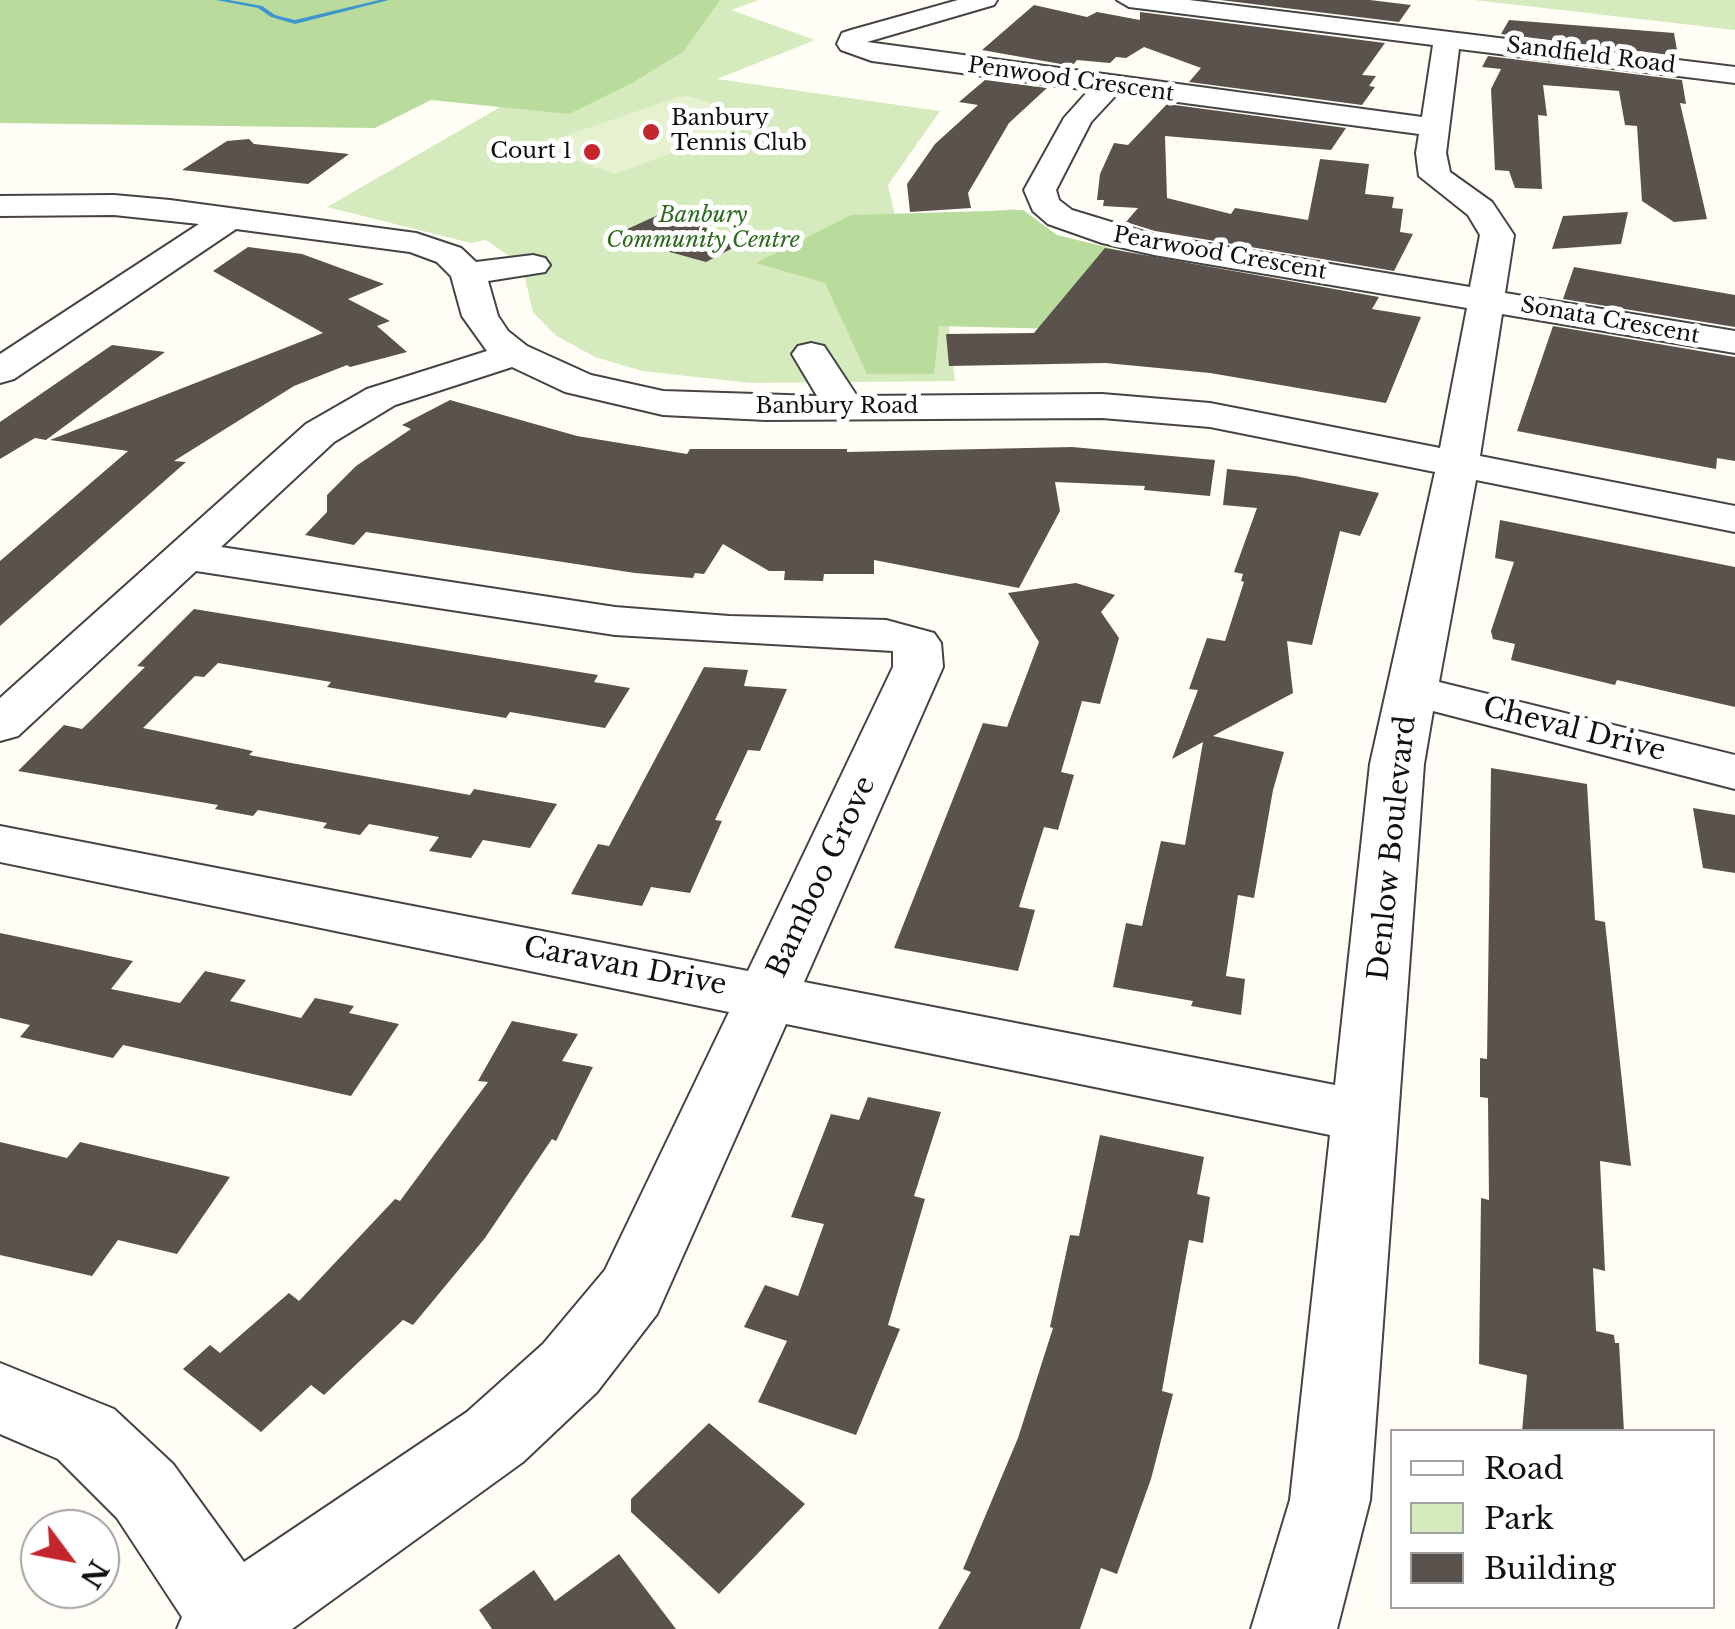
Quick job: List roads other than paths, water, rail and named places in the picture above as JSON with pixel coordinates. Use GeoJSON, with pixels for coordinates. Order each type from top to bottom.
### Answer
{"type":"FeatureCollection","features":[{"type":"Feature","properties":{"kind":"street","name":"Penwood Crescent"},"geometry":{"type":"LineString","coordinates":[[984,0],[860,35],[851,39],[850,44],[872,53],[1437,128]]}},
{"type":"Feature","properties":{"kind":"street"},"geometry":{"type":"LineString","coordinates":[[1129,0],[1447,38]]}},
{"type":"Feature","properties":{"kind":"street","name":"Sandfield Road"},"geometry":{"type":"LineString","coordinates":[[1447,38],[1735,75]]}},
{"type":"Feature","properties":{"kind":"street","name":"Denlow Boulevard"},"geometry":{"type":"LineString","coordinates":[[1294,1629],[1330,1500],[1397,764],[1458,463],[1497,236],[1480,209],[1434,176],[1431,152],[1447,38]]}},
{"type":"Feature","properties":{"kind":"street","name":"Pearwood Crescent"},"geometry":{"type":"LineString","coordinates":[[1110,85],[1078,118],[1058,149],[1040,190],[1044,204],[1060,218],[1154,244],[1485,299]]}},
{"type":"Feature","properties":{"kind":"street"},"geometry":{"type":"LineString","coordinates":[[0,206],[114,205],[402,240],[450,255],[468,273],[534,265]]}},
{"type":"Feature","properties":{"kind":"street"},"geometry":{"type":"LineString","coordinates":[[0,372],[230,218]]}},
{"type":"Feature","properties":{"kind":"street","name":"Banbury Road"},"geometry":{"type":"LineString","coordinates":[[468,273],[480,316],[494,338],[514,354],[579,384],[663,402],[766,408],[1148,408],[1266,424],[1735,519]]}},
{"type":"Feature","properties":{"kind":"street","name":"Sonata Crescent"},"geometry":{"type":"LineString","coordinates":[[1485,299],[1735,342]]}},
{"type":"Feature","properties":{"kind":"street"},"geometry":{"type":"LineString","coordinates":[[0,726],[320,433],[348,414],[418,383],[514,354]]}},
{"type":"Feature","properties":{"kind":"street"},"geometry":{"type":"LineString","coordinates":[[812,354],[844,407]]}},
{"type":"Feature","properties":{"kind":"street","name":"Bamboo Grove"},"geometry":{"type":"LineString","coordinates":[[187,556],[616,621],[728,630],[886,634],[917,643],[918,668],[631,1292],[570,1368],[480,1449],[227,1624]]}},
{"type":"Feature","properties":{"kind":"street","name":"Cheval Drive"},"geometry":{"type":"LineString","coordinates":[[1412,690],[1735,772]]}},
{"type":"Feature","properties":{"kind":"street","name":"Caravan Drive"},"geometry":{"type":"LineString","coordinates":[[0,844],[1366,1117]]}},
{"type":"Feature","properties":{"kind":"street"},"geometry":{"type":"LineString","coordinates":[[0,1398],[86,1434],[145,1492],[227,1624]]}},
{"type":"Feature","properties":{"kind":"waterway"},"geometry":{"type":"LineString","coordinates":[[219,0],[260,7],[273,16],[295,22],[386,0]]}},
{"type":"Feature","properties":{"kind":"place","name":"Banbury Tennis Club"},"geometry":{"type":"Point","coordinates":[651,132]}},
{"type":"Feature","properties":{"kind":"place","name":"Court 1"},"geometry":{"type":"Point","coordinates":[592,152]}},
{"type":"Feature","properties":{"kind":"park label","name":"Banbury Community Centre"},"geometry":{"type":"Point","coordinates":[703,229]}}]}
